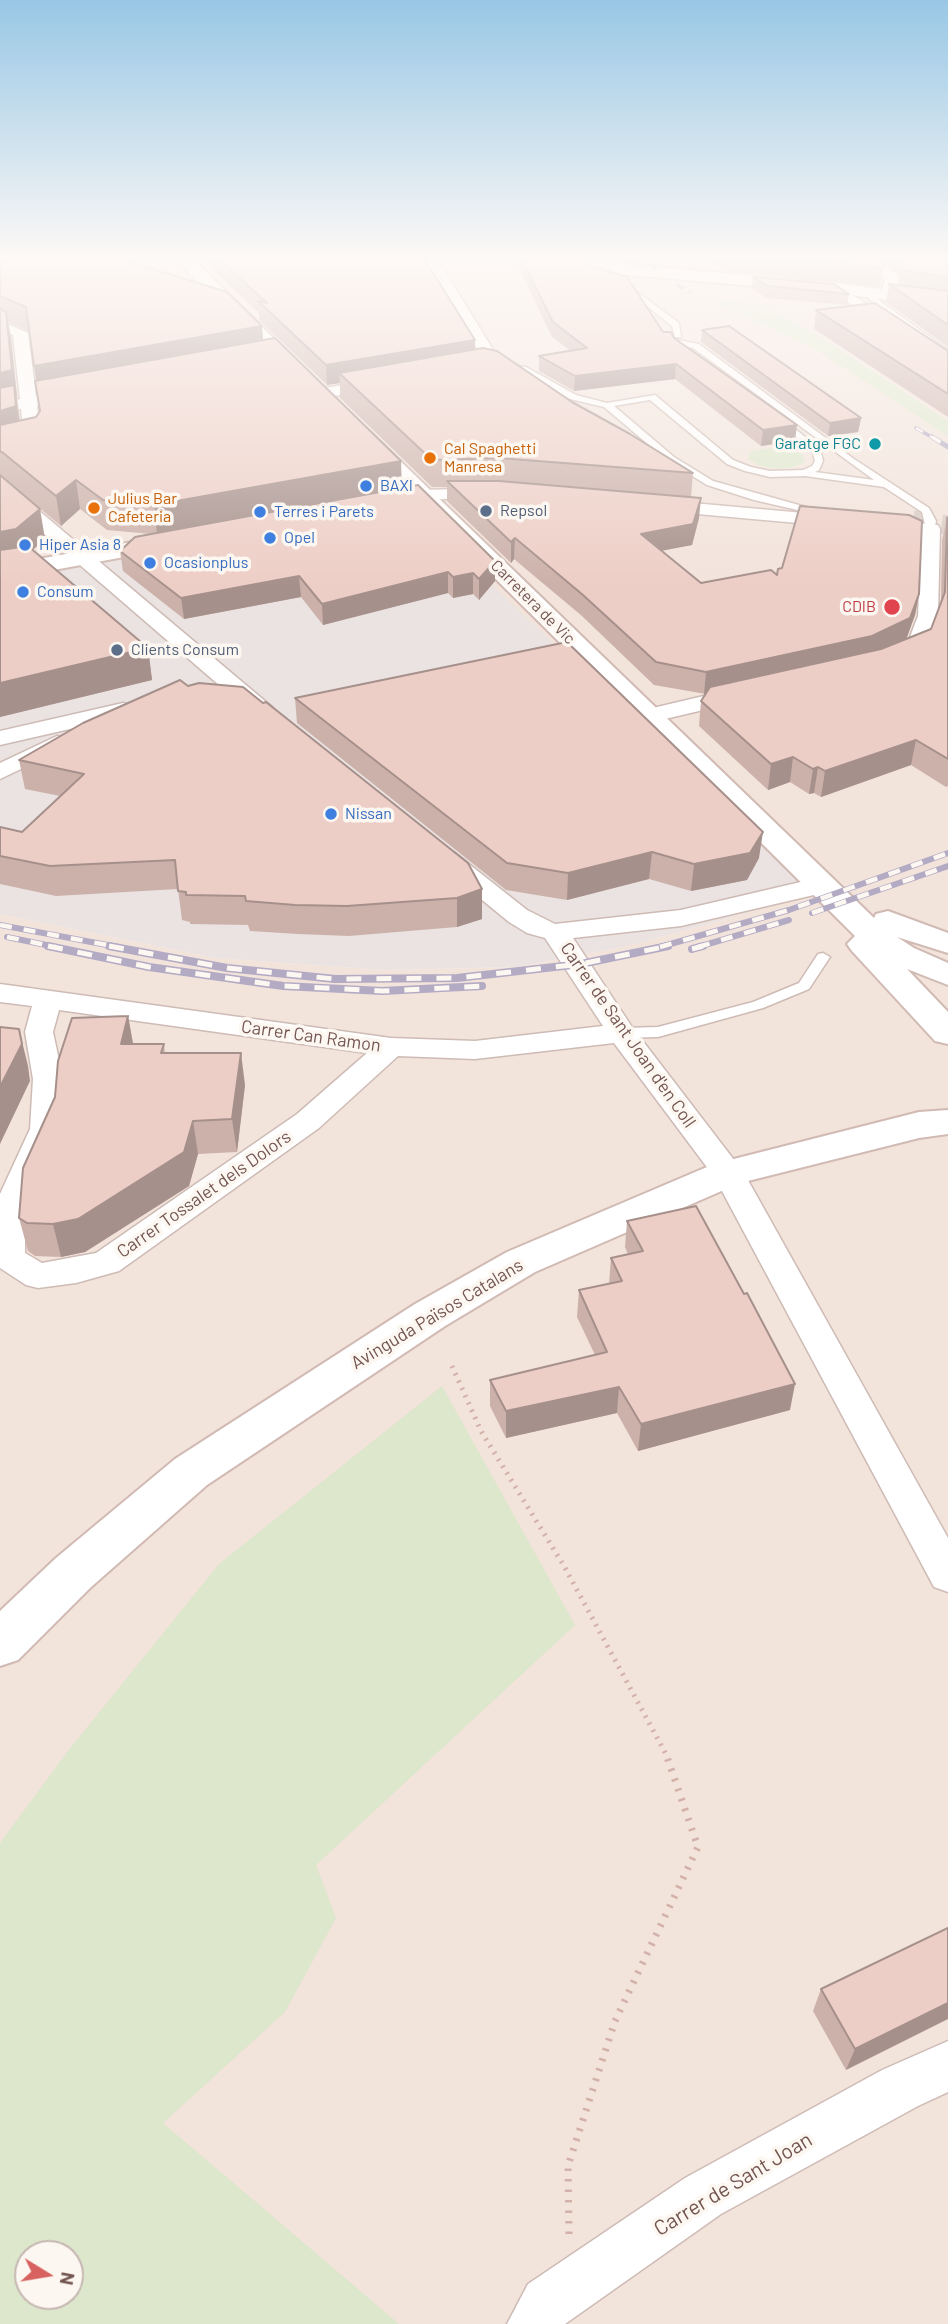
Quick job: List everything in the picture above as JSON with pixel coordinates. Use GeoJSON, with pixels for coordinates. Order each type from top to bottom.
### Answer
{"type":"FeatureCollection","features":[{"type":"Feature","properties":{"kind":"main road","name":"Carretera de Vic"},"geometry":{"type":"LineString","coordinates":[[293,368],[822,885]]}},
{"type":"Feature","properties":{"kind":"main road"},"geometry":{"type":"LineString","coordinates":[[392,500],[423,495]]}},
{"type":"Feature","properties":{"kind":"main road"},"geometry":{"type":"LineString","coordinates":[[0,572],[196,537]]}},
{"type":"Feature","properties":{"kind":"main road"},"geometry":{"type":"LineString","coordinates":[[822,885],[907,930],[948,943]]}},
{"type":"Feature","properties":{"kind":"main road"},"geometry":{"type":"LineString","coordinates":[[822,885],[876,938],[902,954],[948,975]]}},
{"type":"Feature","properties":{"kind":"main road"},"geometry":{"type":"LineString","coordinates":[[822,885],[859,939],[948,1032]]}},
{"type":"Feature","properties":{"kind":"main road"},"geometry":{"type":"LineString","coordinates":[[872,913],[908,940],[948,953]]}},
{"type":"Feature","properties":{"kind":"main road","name":"Avinguda Països Catalans"},"geometry":{"type":"LineString","coordinates":[[0,1644],[73,1573],[191,1472],[430,1315],[521,1262],[728,1173],[919,1125],[948,1122]]}},
{"type":"Feature","properties":{"kind":"street"},"geometry":{"type":"LineString","coordinates":[[0,447],[33,439],[25,368]]}},
{"type":"Feature","properties":{"kind":"street"},"geometry":{"type":"LineString","coordinates":[[494,368],[568,414]]}},
{"type":"Feature","properties":{"kind":"street"},"geometry":{"type":"LineString","coordinates":[[319,394],[403,380]]}},
{"type":"Feature","properties":{"kind":"street"},"geometry":{"type":"LineString","coordinates":[[0,408],[98,389]]}},
{"type":"Feature","properties":{"kind":"street"},"geometry":{"type":"LineString","coordinates":[[647,461],[725,504],[731,512]]}},
{"type":"Feature","properties":{"kind":"street"},"geometry":{"type":"LineString","coordinates":[[0,487],[82,558],[222,690],[287,731]]}},
{"type":"Feature","properties":{"kind":"street"},"geometry":{"type":"LineString","coordinates":[[423,495],[512,494]]}},
{"type":"Feature","properties":{"kind":"street"},"geometry":{"type":"LineString","coordinates":[[634,504],[922,525]]}},
{"type":"Feature","properties":{"kind":"street"},"geometry":{"type":"LineString","coordinates":[[731,512],[758,509],[821,513],[922,525]]}},
{"type":"Feature","properties":{"kind":"street"},"geometry":{"type":"LineString","coordinates":[[876,665],[917,646],[928,616],[922,525]]}},
{"type":"Feature","properties":{"kind":"street"},"geometry":{"type":"LineString","coordinates":[[648,716],[756,691]]}},
{"type":"Feature","properties":{"kind":"street"},"geometry":{"type":"LineString","coordinates":[[0,738],[148,705]]}},
{"type":"Feature","properties":{"kind":"street"},"geometry":{"type":"LineString","coordinates":[[0,772],[123,710]]}},
{"type":"Feature","properties":{"kind":"street","name":"Carrer de Sant Joan d'en Coll"},"geometry":{"type":"LineString","coordinates":[[424,840],[518,916],[555,932],[622,1033],[728,1173],[948,1575]]}},
{"type":"Feature","properties":{"kind":"street"},"geometry":{"type":"LineString","coordinates":[[555,932],[681,918],[822,885]]}},
{"type":"Feature","properties":{"kind":"street","name":"Carrer Can Ramon"},"geometry":{"type":"LineString","coordinates":[[0,993],[391,1047],[475,1050],[622,1033]]}},
{"type":"Feature","properties":{"kind":"street","name":"Carrer Tossalet dels Dolors"},"geometry":{"type":"LineString","coordinates":[[48,999],[39,1032],[48,1079],[45,1129],[13,1201],[8,1240],[9,1256],[16,1264],[38,1276],[76,1271],[107,1262],[308,1121],[391,1047]]}},
{"type":"Feature","properties":{"kind":"street","name":"Carrer de Sant Joan"},"geometry":{"type":"LineString","coordinates":[[534,2324],[547,2303],[703,2196],[900,2088],[948,2066]]}},
{"type":"Feature","properties":{"kind":"lane"},"geometry":{"type":"LineString","coordinates":[[518,368],[573,397],[607,405],[652,397],[730,462],[770,474],[805,473],[885,484]]}},
{"type":"Feature","properties":{"kind":"lane"},"geometry":{"type":"LineString","coordinates":[[729,368],[885,484],[926,510],[931,521],[922,525]]}},
{"type":"Feature","properties":{"kind":"lane"},"geometry":{"type":"LineString","coordinates":[[607,405],[671,459],[710,483],[821,513]]}},
{"type":"Feature","properties":{"kind":"lane"},"geometry":{"type":"LineString","coordinates":[[770,415],[816,449],[819,461],[816,468],[805,473]]}},
{"type":"Feature","properties":{"kind":"lane"},"geometry":{"type":"LineString","coordinates":[[622,1033],[658,1032],[758,1005],[804,986],[824,957]]}},
{"type":"Feature","properties":{"kind":"path"},"geometry":{"type":"LineString","coordinates":[[453,1366],[481,1431],[564,1566],[666,1753],[698,1847],[615,2021],[568,2166],[570,2287]]}},
{"type":"Feature","properties":{"kind":"shaded area"},"geometry":{"type":"Polygon","coordinates":[[[0,368],[948,368],[948,2324],[0,2324],[0,914],[216,958],[383,970],[518,967],[627,946],[723,920],[809,892],[0,577],[0,368]]]}},
{"type":"Feature","properties":{"kind":"shaded area"},"geometry":{"type":"Polygon","coordinates":[[[410,505],[810,892],[723,920],[627,946],[518,967],[383,970],[216,958],[0,914],[0,577],[410,505]]]}},
{"type":"Feature","properties":{"kind":"green space"},"geometry":{"type":"Polygon","coordinates":[[[845,368],[869,368],[948,421],[948,436],[845,368]]]}},
{"type":"Feature","properties":{"kind":"green space"},"geometry":{"type":"Polygon","coordinates":[[[781,447],[803,455],[805,462],[794,467],[776,469],[758,465],[748,459],[750,452],[755,450],[781,447]]]}},
{"type":"Feature","properties":{"kind":"green space"},"geometry":{"type":"Polygon","coordinates":[[[442,1386],[575,1625],[316,1865],[336,1918],[285,2012],[163,2123],[399,2324],[0,2324],[0,1843],[68,1751],[219,1564],[442,1386]]]}},
{"type":"Feature","properties":{"kind":"building"},"geometry":{"type":"Polygon","coordinates":[[[0,368],[12,368],[12,370],[0,373],[0,368]]]}},
{"type":"Feature","properties":{"kind":"building"},"geometry":{"type":"Polygon","coordinates":[[[105,368],[306,368],[401,461],[154,505],[103,500],[76,480],[56,496],[0,452],[0,425],[36,417],[40,411],[35,381],[105,368]]]}},
{"type":"Feature","properties":{"kind":"building"},"geometry":{"type":"Polygon","coordinates":[[[365,368],[523,368],[572,402],[693,473],[499,458],[432,460],[339,373],[365,368]]]}},
{"type":"Feature","properties":{"kind":"building"},"geometry":{"type":"Polygon","coordinates":[[[561,368],[639,368],[575,376],[561,368]]]}},
{"type":"Feature","properties":{"kind":"building"},"geometry":{"type":"Polygon","coordinates":[[[682,368],[717,368],[797,425],[763,430],[682,368]]]}},
{"type":"Feature","properties":{"kind":"building"},"geometry":{"type":"Polygon","coordinates":[[[755,368],[790,368],[861,418],[830,423],[755,368]]]}},
{"type":"Feature","properties":{"kind":"building"},"geometry":{"type":"Polygon","coordinates":[[[908,368],[948,368],[948,394],[908,368]]]}},
{"type":"Feature","properties":{"kind":"building"},"geometry":{"type":"Polygon","coordinates":[[[14,385],[16,406],[0,411],[0,388],[14,385]]]}},
{"type":"Feature","properties":{"kind":"building"},"geometry":{"type":"Polygon","coordinates":[[[0,475],[40,509],[16,529],[0,532],[0,475]]]}},
{"type":"Feature","properties":{"kind":"building"},"geometry":{"type":"Polygon","coordinates":[[[447,481],[499,481],[701,498],[693,524],[641,534],[701,583],[771,570],[777,575],[778,569],[782,568],[800,506],[909,515],[922,521],[919,594],[910,618],[872,636],[706,672],[656,662],[583,595],[515,538],[511,542],[447,481]]]}},
{"type":"Feature","properties":{"kind":"building"},"geometry":{"type":"Polygon","coordinates":[[[418,485],[495,561],[479,579],[473,573],[453,577],[448,572],[322,604],[299,576],[181,598],[120,551],[135,537],[418,485]]]}},
{"type":"Feature","properties":{"kind":"building"},"geometry":{"type":"Polygon","coordinates":[[[948,517],[948,759],[916,740],[825,771],[818,767],[813,769],[793,757],[771,764],[701,701],[710,687],[881,649],[931,629],[945,592],[948,517]]]}},
{"type":"Feature","properties":{"kind":"building"},"geometry":{"type":"Polygon","coordinates":[[[28,546],[148,648],[0,683],[0,550],[28,546]]]}},
{"type":"Feature","properties":{"kind":"building"},"geometry":{"type":"Polygon","coordinates":[[[567,642],[763,832],[750,853],[694,864],[652,852],[568,873],[507,863],[295,698],[567,642]]]}},
{"type":"Feature","properties":{"kind":"building"},"geometry":{"type":"Polygon","coordinates":[[[180,680],[188,686],[199,683],[243,687],[263,703],[266,702],[468,863],[482,889],[457,898],[347,906],[295,905],[246,901],[245,896],[186,895],[186,892],[178,891],[175,860],[50,866],[0,856],[0,827],[22,832],[84,774],[19,760],[83,723],[180,680]]]}},
{"type":"Feature","properties":{"kind":"building"},"geometry":{"type":"Polygon","coordinates":[[[128,1016],[121,1044],[164,1044],[161,1053],[241,1053],[232,1119],[193,1121],[184,1152],[78,1219],[53,1224],[27,1223],[19,1218],[23,1168],[55,1097],[58,1061],[72,1018],[128,1016]]]}},
{"type":"Feature","properties":{"kind":"building"},"geometry":{"type":"Polygon","coordinates":[[[0,1027],[19,1029],[22,1044],[0,1087],[0,1027]]]}},
{"type":"Feature","properties":{"kind":"building"},"geometry":{"type":"Polygon","coordinates":[[[696,1206],[744,1294],[747,1293],[795,1384],[641,1424],[619,1387],[506,1411],[490,1380],[607,1352],[579,1290],[622,1281],[611,1258],[643,1251],[627,1221],[696,1206]]]}},
{"type":"Feature","properties":{"kind":"building"},"geometry":{"type":"Polygon","coordinates":[[[948,1928],[948,2003],[855,2049],[821,1989],[948,1928]]]}},
{"type":"Feature","properties":{"kind":"tunnel"},"geometry":{"type":"LineString","coordinates":[[913,520],[948,525]]}},
{"type":"Feature","properties":{"kind":"railway"},"geometry":{"type":"LineString","coordinates":[[916,428],[935,439]]}},
{"type":"Feature","properties":{"kind":"railway"},"geometry":{"type":"LineString","coordinates":[[932,437],[948,447]]}},
{"type":"Feature","properties":{"kind":"railway"},"geometry":{"type":"LineString","coordinates":[[660,947],[789,910],[948,853]]}},
{"type":"Feature","properties":{"kind":"railway"},"geometry":{"type":"LineString","coordinates":[[812,913],[948,866]]}},
{"type":"Feature","properties":{"kind":"railway"},"geometry":{"type":"LineString","coordinates":[[698,947],[789,920]]}},
{"type":"Feature","properties":{"kind":"railway"},"geometry":{"type":"LineString","coordinates":[[0,925],[118,947]]}},
{"type":"Feature","properties":{"kind":"railway"},"geometry":{"type":"LineString","coordinates":[[7,937],[56,947]]}},
{"type":"Feature","properties":{"kind":"railway"},"geometry":{"type":"LineString","coordinates":[[48,946],[149,967],[283,986],[382,991],[482,986]]}},
{"type":"Feature","properties":{"kind":"railway"},"geometry":{"type":"LineString","coordinates":[[109,946],[227,968],[335,979],[457,978],[581,964],[668,946]]}},
{"type":"Feature","properties":{"kind":"railway"},"geometry":{"type":"LineString","coordinates":[[692,949],[703,946]]}},
{"type":"Feature","properties":{"kind":"place","name":"Garatge FGC"},"geometry":{"type":"Point","coordinates":[875,444]}},
{"type":"Feature","properties":{"kind":"place","name":"Cal Spaghetti Manresa"},"geometry":{"type":"Point","coordinates":[430,458]}},
{"type":"Feature","properties":{"kind":"place","name":"BAXI"},"geometry":{"type":"Point","coordinates":[366,486]}},
{"type":"Feature","properties":{"kind":"place","name":"Julius Bar Cafeteria"},"geometry":{"type":"Point","coordinates":[94,508]}},
{"type":"Feature","properties":{"kind":"place","name":"Repsol"},"geometry":{"type":"Point","coordinates":[486,511]}},
{"type":"Feature","properties":{"kind":"place","name":"Terres i Parets"},"geometry":{"type":"Point","coordinates":[260,512]}},
{"type":"Feature","properties":{"kind":"place","name":"Opel"},"geometry":{"type":"Point","coordinates":[270,538]}},
{"type":"Feature","properties":{"kind":"place","name":"Hiper Asia 8"},"geometry":{"type":"Point","coordinates":[25,545]}},
{"type":"Feature","properties":{"kind":"place","name":"Ocasionplus"},"geometry":{"type":"Point","coordinates":[150,563]}},
{"type":"Feature","properties":{"kind":"place","name":"Consum"},"geometry":{"type":"Point","coordinates":[23,592]}},
{"type":"Feature","properties":{"kind":"place","name":"CDIB"},"geometry":{"type":"Point","coordinates":[892,607]}},
{"type":"Feature","properties":{"kind":"place","name":"Clients Consum"},"geometry":{"type":"Point","coordinates":[117,650]}},
{"type":"Feature","properties":{"kind":"place","name":"Nissan"},"geometry":{"type":"Point","coordinates":[331,814]}}]}
